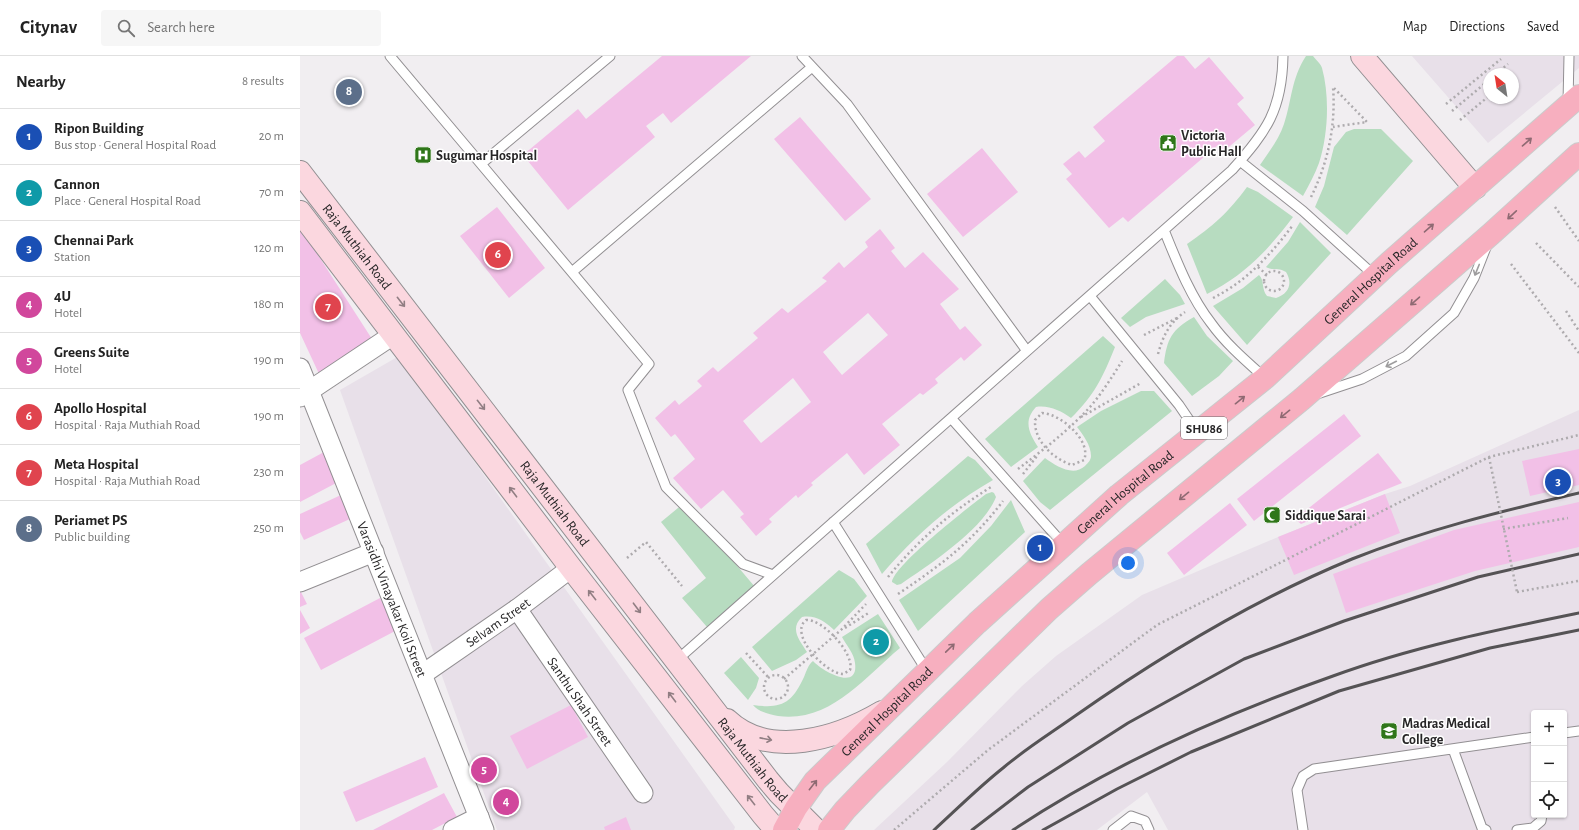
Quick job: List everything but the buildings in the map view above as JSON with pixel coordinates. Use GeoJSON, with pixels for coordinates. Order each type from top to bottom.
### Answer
{"type":"FeatureCollection","features":[{"type":"Feature","properties":{"kind":"main road"},"geometry":{"type":"LineString","coordinates":[[1362,56],[1475,188]]}},
{"type":"Feature","properties":{"kind":"main road","name":"General Hospital Road"},"geometry":{"type":"LineString","coordinates":[[784,830],[796,808],[815,781],[977,623],[1119,495],[1265,378],[1375,276],[1574,101]]}},
{"type":"Feature","properties":{"kind":"main road","name":"SHU86"},"geometry":{"type":"LineString","coordinates":[[829,830],[870,784],[1049,610],[1089,574],[1302,399],[1491,234],[1579,154]]}},
{"type":"Feature","properties":{"kind":"main road","name":"Raja Muthiah Road"},"geometry":{"type":"LineString","coordinates":[[300,172],[779,794],[796,808],[816,830]]}},
{"type":"Feature","properties":{"kind":"main road","name":"Raja Muthiah Road"},"geometry":{"type":"LineString","coordinates":[[300,212],[571,568],[754,805],[776,830]]}},
{"type":"Feature","properties":{"kind":"main road"},"geometry":{"type":"LineString","coordinates":[[710,704],[729,722],[755,736],[780,741],[797,742],[818,740],[840,733],[890,707]]}},
{"type":"Feature","properties":{"kind":"street"},"geometry":{"type":"LineString","coordinates":[[305,394],[393,335]]}},
{"type":"Feature","properties":{"kind":"street","name":"Varasidhi Vinayakar Koil Street"},"geometry":{"type":"LineString","coordinates":[[300,368],[305,394],[374,552],[481,824]]}},
{"type":"Feature","properties":{"kind":"street"},"geometry":{"type":"LineString","coordinates":[[300,582],[374,552]]}},
{"type":"Feature","properties":{"kind":"street","name":"Selvam Street"},"geometry":{"type":"LineString","coordinates":[[423,674],[517,609],[571,568]]}},
{"type":"Feature","properties":{"kind":"street","name":"Santhu Shah Street"},"geometry":{"type":"LineString","coordinates":[[517,609],[643,793]]}},
{"type":"Feature","properties":{"kind":"street"},"geometry":{"type":"LineString","coordinates":[[453,830],[481,824]]}},
{"type":"Feature","properties":{"kind":"lane"},"geometry":{"type":"LineString","coordinates":[[390,56],[649,364],[628,390],[666,487],[743,564],[773,575]]}},
{"type":"Feature","properties":{"kind":"lane"},"geometry":{"type":"LineString","coordinates":[[481,164],[610,56]]}},
{"type":"Feature","properties":{"kind":"lane"},"geometry":{"type":"LineString","coordinates":[[802,56],[847,104],[1027,351]]}},
{"type":"Feature","properties":{"kind":"lane"},"geometry":{"type":"LineString","coordinates":[[676,660],[1090,296],[1240,161],[1269,124],[1278,102],[1283,77],[1283,56]]}},
{"type":"Feature","properties":{"kind":"lane"},"geometry":{"type":"LineString","coordinates":[[1569,56],[1574,101]]}},
{"type":"Feature","properties":{"kind":"lane"},"geometry":{"type":"LineString","coordinates":[[572,272],[812,67]]}},
{"type":"Feature","properties":{"kind":"lane"},"geometry":{"type":"LineString","coordinates":[[1240,161],[1303,211],[1375,276]]}},
{"type":"Feature","properties":{"kind":"lane"},"geometry":{"type":"LineString","coordinates":[[1164,230],[1194,296],[1211,323],[1225,340],[1265,378]]}},
{"type":"Feature","properties":{"kind":"lane"},"geometry":{"type":"LineString","coordinates":[[1302,399],[1362,379],[1406,356],[1454,313],[1474,278],[1491,234]]}},
{"type":"Feature","properties":{"kind":"lane"},"geometry":{"type":"LineString","coordinates":[[1090,296],[1175,400],[1198,433]]}},
{"type":"Feature","properties":{"kind":"lane"},"geometry":{"type":"LineString","coordinates":[[951,418],[1064,545]]}},
{"type":"Feature","properties":{"kind":"lane"},"geometry":{"type":"LineString","coordinates":[[833,522],[927,671]]}},
{"type":"Feature","properties":{"kind":"lane"},"geometry":{"type":"LineString","coordinates":[[1567,733],[1579,731]]}},
{"type":"Feature","properties":{"kind":"lane"},"geometry":{"type":"LineString","coordinates":[[1303,830],[1297,790],[1303,776],[1314,769],[1531,737]]}},
{"type":"Feature","properties":{"kind":"lane"},"geometry":{"type":"LineString","coordinates":[[1453,749],[1482,828],[1486,830]]}},
{"type":"Feature","properties":{"kind":"lane"},"geometry":{"type":"LineString","coordinates":[[1112,830],[1131,816],[1145,822],[1149,830]]}},
{"type":"Feature","properties":{"kind":"lane"},"geometry":{"type":"LineString","coordinates":[[1517,830],[1533,828],[1541,821],[1542,818]]}},
{"type":"Feature","properties":{"kind":"path"},"geometry":{"type":"LineString","coordinates":[[1446,104],[1501,59]]}},
{"type":"Feature","properties":{"kind":"path"},"geometry":{"type":"LineString","coordinates":[[1503,68],[1508,64]]}},
{"type":"Feature","properties":{"kind":"path"},"geometry":{"type":"LineString","coordinates":[[1452,111],[1483,85]]}},
{"type":"Feature","properties":{"kind":"path"},"geometry":{"type":"LineString","coordinates":[[1309,201],[1320,175],[1333,127],[1333,87],[1366,122],[1333,127]]}},
{"type":"Feature","properties":{"kind":"path"},"geometry":{"type":"LineString","coordinates":[[1460,120],[1483,101]]}},
{"type":"Feature","properties":{"kind":"path"},"geometry":{"type":"LineString","coordinates":[[1540,188],[1579,241]]}},
{"type":"Feature","properties":{"kind":"path"},"geometry":{"type":"LineString","coordinates":[[1210,300],[1240,282],[1258,266],[1297,220]]}},
{"type":"Feature","properties":{"kind":"path"},"geometry":{"type":"LineString","coordinates":[[1536,243],[1579,287]]}},
{"type":"Feature","properties":{"kind":"path"},"geometry":{"type":"LineString","coordinates":[[1511,264],[1579,353]]}},
{"type":"Feature","properties":{"kind":"path"},"geometry":{"type":"LineString","coordinates":[[1258,266],[1266,275]]}},
{"type":"Feature","properties":{"kind":"path"},"geometry":{"type":"LineString","coordinates":[[1272,271],[1280,274],[1284,282],[1281,288],[1272,291],[1266,288],[1264,281],[1266,275],[1272,271]]}},
{"type":"Feature","properties":{"kind":"path"},"geometry":{"type":"LineString","coordinates":[[1140,338],[1189,310]]}},
{"type":"Feature","properties":{"kind":"path"},"geometry":{"type":"LineString","coordinates":[[1566,311],[1579,331]]}},
{"type":"Feature","properties":{"kind":"path"},"geometry":{"type":"LineString","coordinates":[[1158,356],[1164,334],[1179,317]]}},
{"type":"Feature","properties":{"kind":"path"},"geometry":{"type":"LineString","coordinates":[[1015,471],[1040,452],[1076,420],[1103,390],[1124,358]]}},
{"type":"Feature","properties":{"kind":"path"},"geometry":{"type":"LineString","coordinates":[[1076,420],[1145,381]]}},
{"type":"Feature","properties":{"kind":"path"},"geometry":{"type":"LineString","coordinates":[[1042,413],[1050,413],[1070,426],[1085,447],[1087,454],[1084,460],[1072,465],[1062,461],[1045,447],[1038,436],[1035,426],[1038,415],[1042,413]]}},
{"type":"Feature","properties":{"kind":"path"},"geometry":{"type":"LineString","coordinates":[[894,830],[988,750],[1158,624],[1489,457],[1579,435]]}},
{"type":"Feature","properties":{"kind":"path"},"geometry":{"type":"LineString","coordinates":[[1021,478],[1040,452]]}},
{"type":"Feature","properties":{"kind":"path"},"geometry":{"type":"LineString","coordinates":[[1489,457],[1517,592],[1578,581]]}},
{"type":"Feature","properties":{"kind":"path"},"geometry":{"type":"LineString","coordinates":[[886,580],[917,543],[934,527],[973,498],[994,485]]}},
{"type":"Feature","properties":{"kind":"path"},"geometry":{"type":"LineString","coordinates":[[896,595],[952,556],[972,538],[1005,498]]}},
{"type":"Feature","properties":{"kind":"path"},"geometry":{"type":"LineString","coordinates":[[1503,529],[1568,518]]}},
{"type":"Feature","properties":{"kind":"path"},"geometry":{"type":"LineString","coordinates":[[610,573],[646,542],[682,586]]}},
{"type":"Feature","properties":{"kind":"path"},"geometry":{"type":"LineString","coordinates":[[842,630],[869,600]]}},
{"type":"Feature","properties":{"kind":"path"},"geometry":{"type":"LineString","coordinates":[[784,679],[834,636],[875,609]]}},
{"type":"Feature","properties":{"kind":"path"},"geometry":{"type":"LineString","coordinates":[[810,620],[822,625],[834,636],[851,663],[850,670],[842,674],[832,672],[813,654],[802,636],[800,629],[804,622],[810,620]]}},
{"type":"Feature","properties":{"kind":"path"},"geometry":{"type":"LineString","coordinates":[[746,653],[769,678]]}},
{"type":"Feature","properties":{"kind":"path"},"geometry":{"type":"LineString","coordinates":[[778,676],[784,679],[787,689],[783,696],[776,699],[769,697],[764,691],[765,683],[769,678],[778,676]]}},
{"type":"Feature","properties":{"kind":"shaded area"},"geometry":{"type":"Polygon","coordinates":[[[1412,56],[1579,56],[1579,68],[1488,143],[1412,56]]]}},
{"type":"Feature","properties":{"kind":"shaded area"},"geometry":{"type":"Polygon","coordinates":[[[399,356],[735,827],[734,830],[497,830],[340,390],[399,356]]]}},
{"type":"Feature","properties":{"kind":"shaded area"},"geometry":{"type":"Polygon","coordinates":[[[1579,410],[1579,830],[1168,830],[1147,792],[1097,830],[874,830],[947,762],[1022,686],[1056,656],[1142,595],[1278,537],[1385,494],[1410,486],[1579,410]]]}},
{"type":"Feature","properties":{"kind":"green space"},"geometry":{"type":"Polygon","coordinates":[[[1306,56],[1313,56],[1322,68],[1325,79],[1327,116],[1319,163],[1303,196],[1260,165],[1274,145],[1282,130],[1297,73],[1306,56]]]}},
{"type":"Feature","properties":{"kind":"green space"},"geometry":{"type":"Polygon","coordinates":[[[1354,129],[1381,129],[1413,161],[1347,235],[1315,207],[1324,186],[1334,147],[1346,132],[1354,129]]]}},
{"type":"Feature","properties":{"kind":"green space"},"geometry":{"type":"Polygon","coordinates":[[[1247,187],[1258,192],[1293,217],[1255,261],[1233,279],[1207,294],[1187,244],[1220,218],[1247,187]]]}},
{"type":"Feature","properties":{"kind":"green space"},"geometry":{"type":"Polygon","coordinates":[[[1300,222],[1331,253],[1247,345],[1213,306],[1243,288],[1259,275],[1267,296],[1276,298],[1284,294],[1287,291],[1289,284],[1286,272],[1266,267],[1288,242],[1300,222]]]}},
{"type":"Feature","properties":{"kind":"green space"},"geometry":{"type":"Polygon","coordinates":[[[1165,279],[1180,295],[1185,304],[1146,317],[1130,327],[1121,318],[1165,279]]]}},
{"type":"Feature","properties":{"kind":"green space"},"geometry":{"type":"Polygon","coordinates":[[[1194,317],[1207,336],[1233,361],[1219,376],[1192,396],[1164,363],[1167,347],[1172,336],[1180,326],[1194,317]]]}},
{"type":"Feature","properties":{"kind":"green space"},"geometry":{"type":"Polygon","coordinates":[[[1103,336],[1115,347],[1102,377],[1092,394],[1071,418],[1055,409],[1036,407],[1030,417],[1029,427],[1032,437],[1038,447],[1011,467],[985,439],[1103,336]]]}},
{"type":"Feature","properties":{"kind":"green space"},"geometry":{"type":"Polygon","coordinates":[[[1141,391],[1154,391],[1172,411],[1050,510],[1040,502],[1023,481],[1045,458],[1059,467],[1075,471],[1085,466],[1090,459],[1091,452],[1086,440],[1077,427],[1101,411],[1141,391]]]}},
{"type":"Feature","properties":{"kind":"green space"},"geometry":{"type":"Polygon","coordinates":[[[968,456],[975,460],[993,480],[961,500],[933,522],[882,574],[866,544],[968,456]]]}},
{"type":"Feature","properties":{"kind":"green space"},"geometry":{"type":"Polygon","coordinates":[[[992,492],[996,497],[980,522],[968,534],[901,584],[897,585],[892,582],[896,574],[918,550],[965,510],[986,494],[992,492]]]}},
{"type":"Feature","properties":{"kind":"green space"},"geometry":{"type":"Polygon","coordinates":[[[1011,500],[1025,532],[918,631],[899,600],[960,558],[991,526],[1011,500]]]}},
{"type":"Feature","properties":{"kind":"green space"},"geometry":{"type":"Polygon","coordinates":[[[684,503],[755,587],[707,627],[682,598],[706,578],[661,522],[684,503]]]}},
{"type":"Feature","properties":{"kind":"green space"},"geometry":{"type":"Polygon","coordinates":[[[839,570],[854,579],[867,596],[834,630],[820,619],[802,617],[798,621],[796,630],[799,639],[807,652],[796,660],[772,671],[752,647],[839,570]]]}},
{"type":"Feature","properties":{"kind":"green space"},"geometry":{"type":"Polygon","coordinates":[[[878,614],[900,648],[845,696],[814,713],[797,716],[778,716],[761,711],[753,705],[772,706],[785,702],[800,686],[809,666],[813,661],[831,674],[846,678],[851,676],[855,672],[855,663],[852,652],[842,637],[878,614]]]}},
{"type":"Feature","properties":{"kind":"green space"},"geometry":{"type":"Polygon","coordinates":[[[741,657],[759,678],[756,688],[748,700],[724,673],[741,657]]]}},
{"type":"Feature","properties":{"kind":"railway"},"geometry":{"type":"LineString","coordinates":[[934,830],[1011,761],[1108,693],[1175,650],[1279,592],[1352,559],[1407,539],[1464,522],[1579,493]]}},
{"type":"Feature","properties":{"kind":"railway"},"geometry":{"type":"LineString","coordinates":[[972,830],[1028,787],[1128,723],[1244,659],[1344,621],[1478,577],[1579,554]]}},
{"type":"Feature","properties":{"kind":"railway"},"geometry":{"type":"LineString","coordinates":[[1013,830],[1050,806],[1128,763],[1168,743],[1250,707],[1291,691],[1393,656],[1486,633],[1579,613]]}},
{"type":"Feature","properties":{"kind":"railway"},"geometry":{"type":"LineString","coordinates":[[1043,830],[1117,789],[1191,752],[1339,691],[1490,648],[1579,630]]}},
{"type":"Feature","properties":{"kind":"place","name":"Periamet PS"},"geometry":{"type":"Point","coordinates":[349,92]}},
{"type":"Feature","properties":{"kind":"place","name":"Victoria Public Hall"},"geometry":{"type":"Point","coordinates":[1168,143]}},
{"type":"Feature","properties":{"kind":"place","name":"Sugumar Hospital"},"geometry":{"type":"Point","coordinates":[423,155]}},
{"type":"Feature","properties":{"kind":"place","name":"Apollo Hospital"},"geometry":{"type":"Point","coordinates":[498,255]}},
{"type":"Feature","properties":{"kind":"place","name":"Meta Hospital"},"geometry":{"type":"Point","coordinates":[328,307]}},
{"type":"Feature","properties":{"kind":"place","name":"Chennai Park"},"geometry":{"type":"Point","coordinates":[1558,482]}},
{"type":"Feature","properties":{"kind":"place","name":"Siddique Sarai"},"geometry":{"type":"Point","coordinates":[1272,515]}},
{"type":"Feature","properties":{"kind":"place","name":"Ripon Building"},"geometry":{"type":"Point","coordinates":[1040,548]}},
{"type":"Feature","properties":{"kind":"place","name":"Cannon"},"geometry":{"type":"Point","coordinates":[876,642]}},
{"type":"Feature","properties":{"kind":"place","name":"Madras Medical College"},"geometry":{"type":"Point","coordinates":[1389,731]}},
{"type":"Feature","properties":{"kind":"place","name":"Greens Suite"},"geometry":{"type":"Point","coordinates":[484,770]}},
{"type":"Feature","properties":{"kind":"place","name":"4U"},"geometry":{"type":"Point","coordinates":[506,802]}}]}
